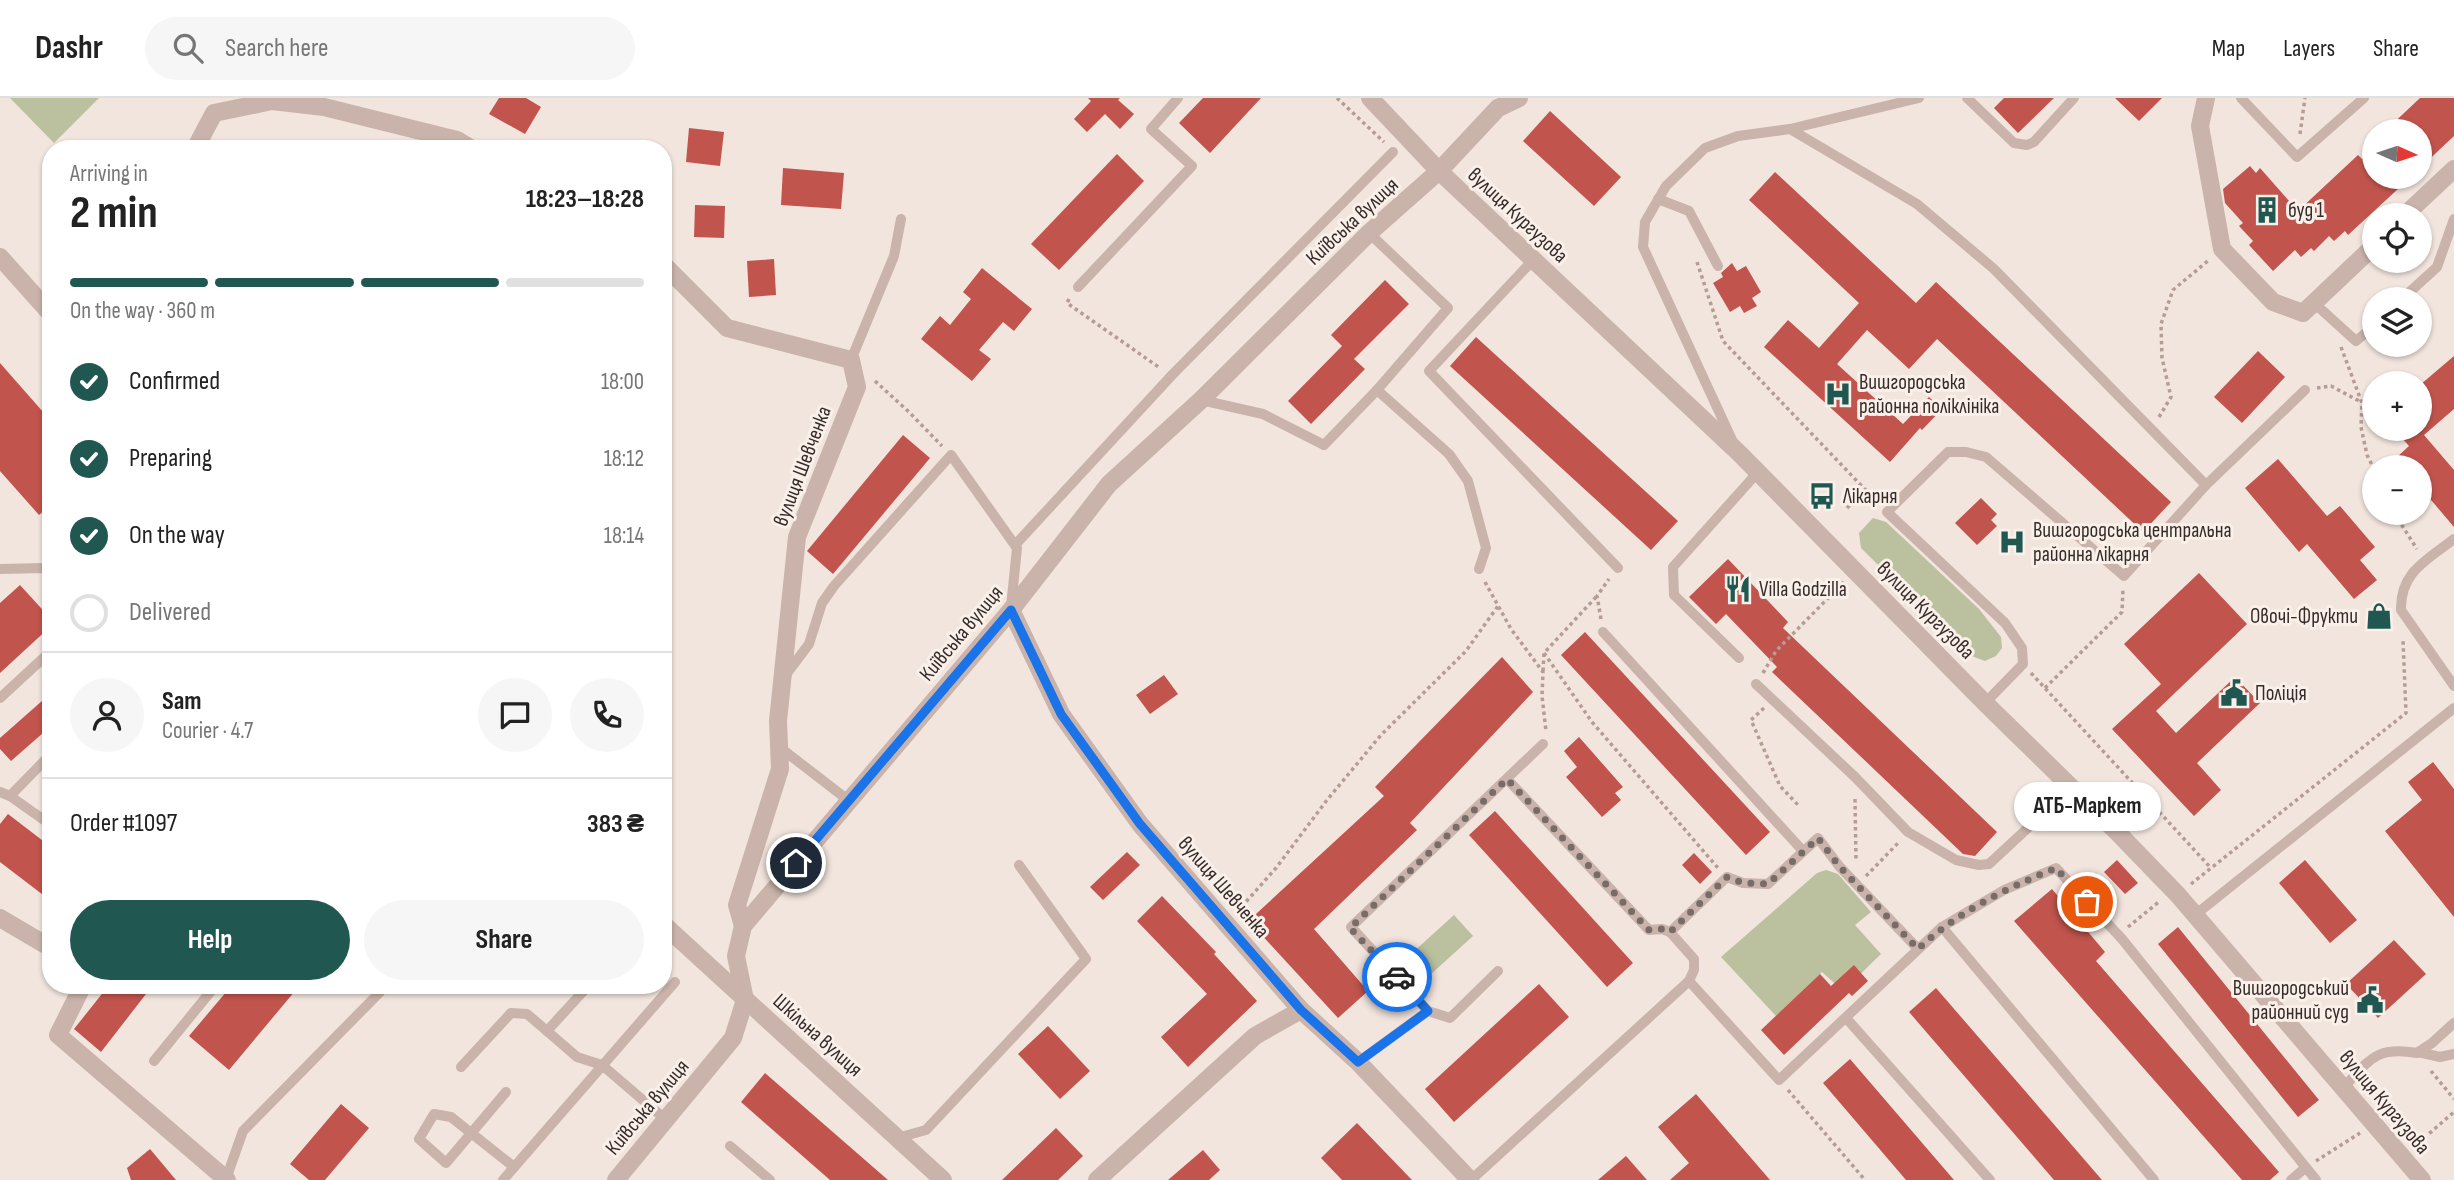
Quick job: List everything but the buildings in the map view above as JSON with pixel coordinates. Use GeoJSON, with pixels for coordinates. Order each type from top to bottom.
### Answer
{"type":"FeatureCollection","features":[{"type":"Feature","properties":{"kind":"street","name":"вулиця Кургузова"},"geometry":{"type":"LineString","coordinates":[[1370,98],[1439,172],[1739,453],[2170,886],[2422,1180]]}},
{"type":"Feature","properties":{"kind":"street","name":"Київська вулиця"},"geometry":{"type":"LineString","coordinates":[[616,1180],[733,1038],[745,1000],[736,956],[743,926],[1011,610],[1109,484],[1201,400],[1369,233],[1439,172],[1498,108],[1519,98]]}},
{"type":"Feature","properties":{"kind":"street"},"geometry":{"type":"LineString","coordinates":[[2206,98],[2200,126],[2222,249],[2273,302],[2303,313],[2362,257]]}},
{"type":"Feature","properties":{"kind":"street"},"geometry":{"type":"LineString","coordinates":[[200,140],[214,113],[272,101],[324,107],[457,140]]}},
{"type":"Feature","properties":{"kind":"street"},"geometry":{"type":"LineString","coordinates":[[2418,203],[2454,169]]}},
{"type":"Feature","properties":{"kind":"street"},"geometry":{"type":"LineString","coordinates":[[0,257],[7,279],[42,307]]}},
{"type":"Feature","properties":{"kind":"street"},"geometry":{"type":"LineString","coordinates":[[672,273],[727,328],[851,360]]}},
{"type":"Feature","properties":{"kind":"street","name":"вулиця Шевченка"},"geometry":{"type":"LineString","coordinates":[[743,926],[737,905],[780,769],[778,746],[782,680],[797,537],[857,387],[851,360]]}},
{"type":"Feature","properties":{"kind":"street","name":"вулиця Шевченка"},"geometry":{"type":"LineString","coordinates":[[1011,610],[1061,714],[1140,824],[1301,1010],[1358,1062],[1471,1180]]}},
{"type":"Feature","properties":{"kind":"street"},"geometry":{"type":"LineString","coordinates":[[0,918],[42,943]]}},
{"type":"Feature","properties":{"kind":"street","name":"Шкільна вулиця"},"geometry":{"type":"LineString","coordinates":[[672,932],[943,1180]]}},
{"type":"Feature","properties":{"kind":"street"},"geometry":{"type":"LineString","coordinates":[[78,994],[58,1035],[226,1180]]}},
{"type":"Feature","properties":{"kind":"street"},"geometry":{"type":"LineString","coordinates":[[1097,1180],[1255,1036],[1301,1010]]}},
{"type":"Feature","properties":{"kind":"lane"},"geometry":{"type":"LineString","coordinates":[[1079,286],[1192,166],[1151,129],[1178,98]]}},
{"type":"Feature","properties":{"kind":"lane"},"geometry":{"type":"LineString","coordinates":[[1739,453],[1643,247],[1645,222],[1666,186],[1705,148],[1738,136],[1790,129],[1919,98]]}},
{"type":"Feature","properties":{"kind":"lane"},"geometry":{"type":"LineString","coordinates":[[1967,98],[2014,143],[2027,145],[2034,142],[2074,98]]}},
{"type":"Feature","properties":{"kind":"lane"},"geometry":{"type":"LineString","coordinates":[[2241,98],[2297,157],[2364,98]]}},
{"type":"Feature","properties":{"kind":"lane"},"geometry":{"type":"LineString","coordinates":[[1790,129],[1917,204],[1994,269],[2206,485]]}},
{"type":"Feature","properties":{"kind":"lane"},"geometry":{"type":"LineString","coordinates":[[1015,545],[1173,374],[1394,152]]}},
{"type":"Feature","properties":{"kind":"lane"},"geometry":{"type":"LineString","coordinates":[[1658,199],[1689,211],[1718,266]]}},
{"type":"Feature","properties":{"kind":"lane"},"geometry":{"type":"LineString","coordinates":[[851,360],[894,256],[901,219]]}},
{"type":"Feature","properties":{"kind":"lane"},"geometry":{"type":"LineString","coordinates":[[2415,287],[2437,267],[2454,219]]}},
{"type":"Feature","properties":{"kind":"lane"},"geometry":{"type":"LineString","coordinates":[[1201,400],[1263,414],[1324,445],[1377,390],[1448,308],[1369,233]]}},
{"type":"Feature","properties":{"kind":"lane"},"geometry":{"type":"LineString","coordinates":[[1533,260],[1429,371],[1618,568]]}},
{"type":"Feature","properties":{"kind":"lane"},"geometry":{"type":"LineString","coordinates":[[2314,303],[2356,341],[2362,336]]}},
{"type":"Feature","properties":{"kind":"lane"},"geometry":{"type":"LineString","coordinates":[[1377,390],[1449,454],[1468,481],[1486,548],[1479,569]]}},
{"type":"Feature","properties":{"kind":"lane"},"geometry":{"type":"LineString","coordinates":[[1985,703],[2023,664],[2022,648],[2005,623],[1887,512],[1948,452],[1966,452],[1986,457],[2124,576],[2206,485],[2305,390]]}},
{"type":"Feature","properties":{"kind":"lane"},"geometry":{"type":"LineString","coordinates":[[782,680],[809,644],[822,603],[834,586],[951,455],[1017,548],[1011,610]]}},
{"type":"Feature","properties":{"kind":"lane"},"geometry":{"type":"LineString","coordinates":[[1739,658],[1674,595],[1673,567],[1758,472]]}},
{"type":"Feature","properties":{"kind":"lane"},"geometry":{"type":"LineString","coordinates":[[2454,539],[2411,573],[2404,584],[2401,597],[2401,610],[2454,686]]}},
{"type":"Feature","properties":{"kind":"lane"},"geometry":{"type":"LineString","coordinates":[[0,569],[42,568]]}},
{"type":"Feature","properties":{"kind":"lane"},"geometry":{"type":"LineString","coordinates":[[1603,632],[1803,851]]}},
{"type":"Feature","properties":{"kind":"lane"},"geometry":{"type":"LineString","coordinates":[[0,698],[42,659]]}},
{"type":"Feature","properties":{"kind":"lane"},"geometry":{"type":"LineString","coordinates":[[1756,684],[1909,832],[1956,860],[1979,865],[1989,864],[2072,786]]}},
{"type":"Feature","properties":{"kind":"lane"},"geometry":{"type":"LineString","coordinates":[[2195,915],[2454,708]]}},
{"type":"Feature","properties":{"kind":"lane"},"geometry":{"type":"LineString","coordinates":[[1498,971],[1450,1018],[1428,1011],[1350,928],[1543,744]]}},
{"type":"Feature","properties":{"kind":"lane"},"geometry":{"type":"LineString","coordinates":[[778,746],[848,800]]}},
{"type":"Feature","properties":{"kind":"lane"},"geometry":{"type":"LineString","coordinates":[[42,762],[5,794],[42,819]]}},
{"type":"Feature","properties":{"kind":"lane"},"geometry":{"type":"LineString","coordinates":[[1471,1180],[1689,981],[1694,970],[1694,959],[1670,932],[1662,929],[1649,930],[1507,779]]}},
{"type":"Feature","properties":{"kind":"lane"},"geometry":{"type":"LineString","coordinates":[[1670,932],[1727,877],[1743,883],[1768,884],[1818,838],[1839,866],[1918,949]]}},
{"type":"Feature","properties":{"kind":"lane"},"geometry":{"type":"LineString","coordinates":[[897,1138],[926,1130],[1086,959],[1019,865]]}},
{"type":"Feature","properties":{"kind":"lane"},"geometry":{"type":"LineString","coordinates":[[1689,981],[1779,1080],[1942,927],[2004,890],[2056,868],[2118,935],[2316,1180]]}},
{"type":"Feature","properties":{"kind":"lane"},"geometry":{"type":"LineString","coordinates":[[1942,927],[2154,1180]]}},
{"type":"Feature","properties":{"kind":"lane"},"geometry":{"type":"LineString","coordinates":[[672,985],[675,982]]}},
{"type":"Feature","properties":{"kind":"lane"},"geometry":{"type":"LineString","coordinates":[[154,1061],[209,994]]}},
{"type":"Feature","properties":{"kind":"lane"},"geometry":{"type":"LineString","coordinates":[[226,1180],[243,1131],[378,994]]}},
{"type":"Feature","properties":{"kind":"lane"},"geometry":{"type":"LineString","coordinates":[[547,1031],[581,994]]}},
{"type":"Feature","properties":{"kind":"lane"},"geometry":{"type":"LineString","coordinates":[[503,1180],[664,994]]}},
{"type":"Feature","properties":{"kind":"lane"},"geometry":{"type":"LineString","coordinates":[[1358,1062],[1428,1011]]}},
{"type":"Feature","properties":{"kind":"lane"},"geometry":{"type":"LineString","coordinates":[[461,1067],[511,1013],[527,1014],[577,1057],[602,1065],[665,1119]]}},
{"type":"Feature","properties":{"kind":"lane"},"geometry":{"type":"LineString","coordinates":[[1846,1018],[1990,1180]]}},
{"type":"Feature","properties":{"kind":"lane"},"geometry":{"type":"LineString","coordinates":[[2417,1052],[2432,1043],[2454,1023]]}},
{"type":"Feature","properties":{"kind":"lane"},"geometry":{"type":"LineString","coordinates":[[2343,1088],[2379,1053],[2398,1049],[2440,1057],[2454,1054]]}},
{"type":"Feature","properties":{"kind":"lane"},"geometry":{"type":"LineString","coordinates":[[506,1092],[471,1133],[446,1163],[419,1139],[434,1114],[451,1117],[471,1133],[514,1167]]}},
{"type":"Feature","properties":{"kind":"lane"},"geometry":{"type":"LineString","coordinates":[[730,1146],[770,1180]]}},
{"type":"Feature","properties":{"kind":"lane"},"geometry":{"type":"LineString","coordinates":[[2291,1180],[2305,1168]]}},
{"type":"Feature","properties":{"kind":"path"},"geometry":{"type":"LineString","coordinates":[[2297,157],[2305,98]]}},
{"type":"Feature","properties":{"kind":"path"},"geometry":{"type":"LineString","coordinates":[[2151,430],[2171,397],[2162,358],[2161,324],[2173,290],[2222,249]]}},
{"type":"Feature","properties":{"kind":"path"},"geometry":{"type":"LineString","coordinates":[[1695,256],[1723,341],[1887,512]]}},
{"type":"Feature","properties":{"kind":"path"},"geometry":{"type":"LineString","coordinates":[[1079,286],[1067,303],[1173,374]]}},
{"type":"Feature","properties":{"kind":"path"},"geometry":{"type":"LineString","coordinates":[[2337,339],[2362,403],[2362,432]]}},
{"type":"Feature","properties":{"kind":"path"},"geometry":{"type":"LineString","coordinates":[[851,360],[909,412],[951,455]]}},
{"type":"Feature","properties":{"kind":"path"},"geometry":{"type":"LineString","coordinates":[[2305,390],[2331,386],[2362,403]]}},
{"type":"Feature","properties":{"kind":"path"},"geometry":{"type":"LineString","coordinates":[[1847,508],[1865,491]]}},
{"type":"Feature","properties":{"kind":"path"},"geometry":{"type":"LineString","coordinates":[[2402,525],[2425,562]]}},
{"type":"Feature","properties":{"kind":"path"},"geometry":{"type":"LineString","coordinates":[[1543,744],[1547,729],[1542,696],[1544,653],[1597,596],[1618,568]]}},
{"type":"Feature","properties":{"kind":"path"},"geometry":{"type":"LineString","coordinates":[[1479,569],[1511,629],[1543,672]]}},
{"type":"Feature","properties":{"kind":"path"},"geometry":{"type":"LineString","coordinates":[[2045,688],[2122,611],[2124,576]]}},
{"type":"Feature","properties":{"kind":"path"},"geometry":{"type":"LineString","coordinates":[[1756,684],[1776,651],[1844,582]]}},
{"type":"Feature","properties":{"kind":"path"},"geometry":{"type":"LineString","coordinates":[[1597,596],[1603,632]]}},
{"type":"Feature","properties":{"kind":"path"},"geometry":{"type":"LineString","coordinates":[[1224,922],[1238,911],[1276,868],[1327,800],[1381,735],[1466,651],[1498,606]]}},
{"type":"Feature","properties":{"kind":"path"},"geometry":{"type":"LineString","coordinates":[[2191,884],[2406,713],[2401,610]]}},
{"type":"Feature","properties":{"kind":"path"},"geometry":{"type":"LineString","coordinates":[[1544,653],[1592,722],[1727,877]]}},
{"type":"Feature","properties":{"kind":"path"},"geometry":{"type":"LineString","coordinates":[[2023,664],[2210,867]]}},
{"type":"Feature","properties":{"kind":"path"},"geometry":{"type":"LineString","coordinates":[[1773,699],[1751,720],[1780,786],[1799,806]]}},
{"type":"Feature","properties":{"kind":"path"},"geometry":{"type":"LineString","coordinates":[[1855,777],[1857,885]]}},
{"type":"Feature","properties":{"kind":"path"},"geometry":{"type":"LineString","coordinates":[[1857,885],[1909,832]]}},
{"type":"Feature","properties":{"kind":"path"},"geometry":{"type":"LineString","coordinates":[[2118,935],[2162,899]]}},
{"type":"Feature","properties":{"kind":"path"},"geometry":{"type":"LineString","coordinates":[[2417,1052],[2454,1099]]}},
{"type":"Feature","properties":{"kind":"path"},"geometry":{"type":"LineString","coordinates":[[1779,1080],[1865,1180]]}},
{"type":"Feature","properties":{"kind":"path"},"geometry":{"type":"LineString","coordinates":[[2424,1138],[2454,1112]]}},
{"type":"Feature","properties":{"kind":"path"},"geometry":{"type":"LineString","coordinates":[[2305,1168],[2372,1123]]}},
{"type":"Feature","properties":{"kind":"green space"},"geometry":{"type":"Polygon","coordinates":[[[10,98],[99,98],[57,140],[51,140],[10,98]]]}},
{"type":"Feature","properties":{"kind":"green space"},"geometry":{"type":"Polygon","coordinates":[[[1873,518],[1886,522],[1979,609],[2001,637],[2002,648],[1996,656],[1985,661],[1969,655],[1861,548],[1859,533],[1873,518]]]}},
{"type":"Feature","properties":{"kind":"green space"},"geometry":{"type":"Polygon","coordinates":[[[1826,870],[1838,874],[1871,912],[1855,925],[1881,954],[1843,991],[1822,972],[1776,1016],[1721,957],[1817,873],[1826,870]]]}},
{"type":"Feature","properties":{"kind":"green space"},"geometry":{"type":"Polygon","coordinates":[[[1454,915],[1473,936],[1430,975],[1411,954],[1454,915]]]}},
{"type":"Feature","properties":{"kind":"way so far"},"geometry":{"type":"LineString","coordinates":[[1397,977],[1350,928],[1507,779],[1649,930],[1662,929],[1670,932],[1727,877],[1743,883],[1768,884],[1818,838],[1839,866],[1918,949],[1942,927],[2004,890],[2056,868],[2087,902]]}},
{"type":"Feature","properties":{"kind":"place","name":"буд 1"},"geometry":{"type":"Point","coordinates":[2267,210]}},
{"type":"Feature","properties":{"kind":"place","name":"Вишгородська районна поліклініка"},"geometry":{"type":"Point","coordinates":[1838,394]}},
{"type":"Feature","properties":{"kind":"place","name":"Лікарня"},"geometry":{"type":"Point","coordinates":[1822,496]}},
{"type":"Feature","properties":{"kind":"place","name":"Вишгородська центральна районна лікарня"},"geometry":{"type":"Point","coordinates":[2012,542]}},
{"type":"Feature","properties":{"kind":"place","name":"Villa Godzilla"},"geometry":{"type":"Point","coordinates":[1738,589]}},
{"type":"Feature","properties":{"kind":"place","name":"Овочі-Фрукти"},"geometry":{"type":"Point","coordinates":[2379,616]}},
{"type":"Feature","properties":{"kind":"place","name":"Поліція"},"geometry":{"type":"Point","coordinates":[2234,693]}},
{"type":"Feature","properties":{"kind":"place","name":"АТБ-Маркет"},"geometry":{"type":"Point","coordinates":[2087,902]}},
{"type":"Feature","properties":{"kind":"place","name":"Вишгородський районний суд"},"geometry":{"type":"Point","coordinates":[2370,1000]}},
{"type":"Feature","properties":{"kind":"route"},"geometry":{"type":"LineString","coordinates":[[796,863],[1011,610],[1061,714],[1140,824],[1301,1010],[1358,1062],[1428,1011],[1397,977]]}}]}
